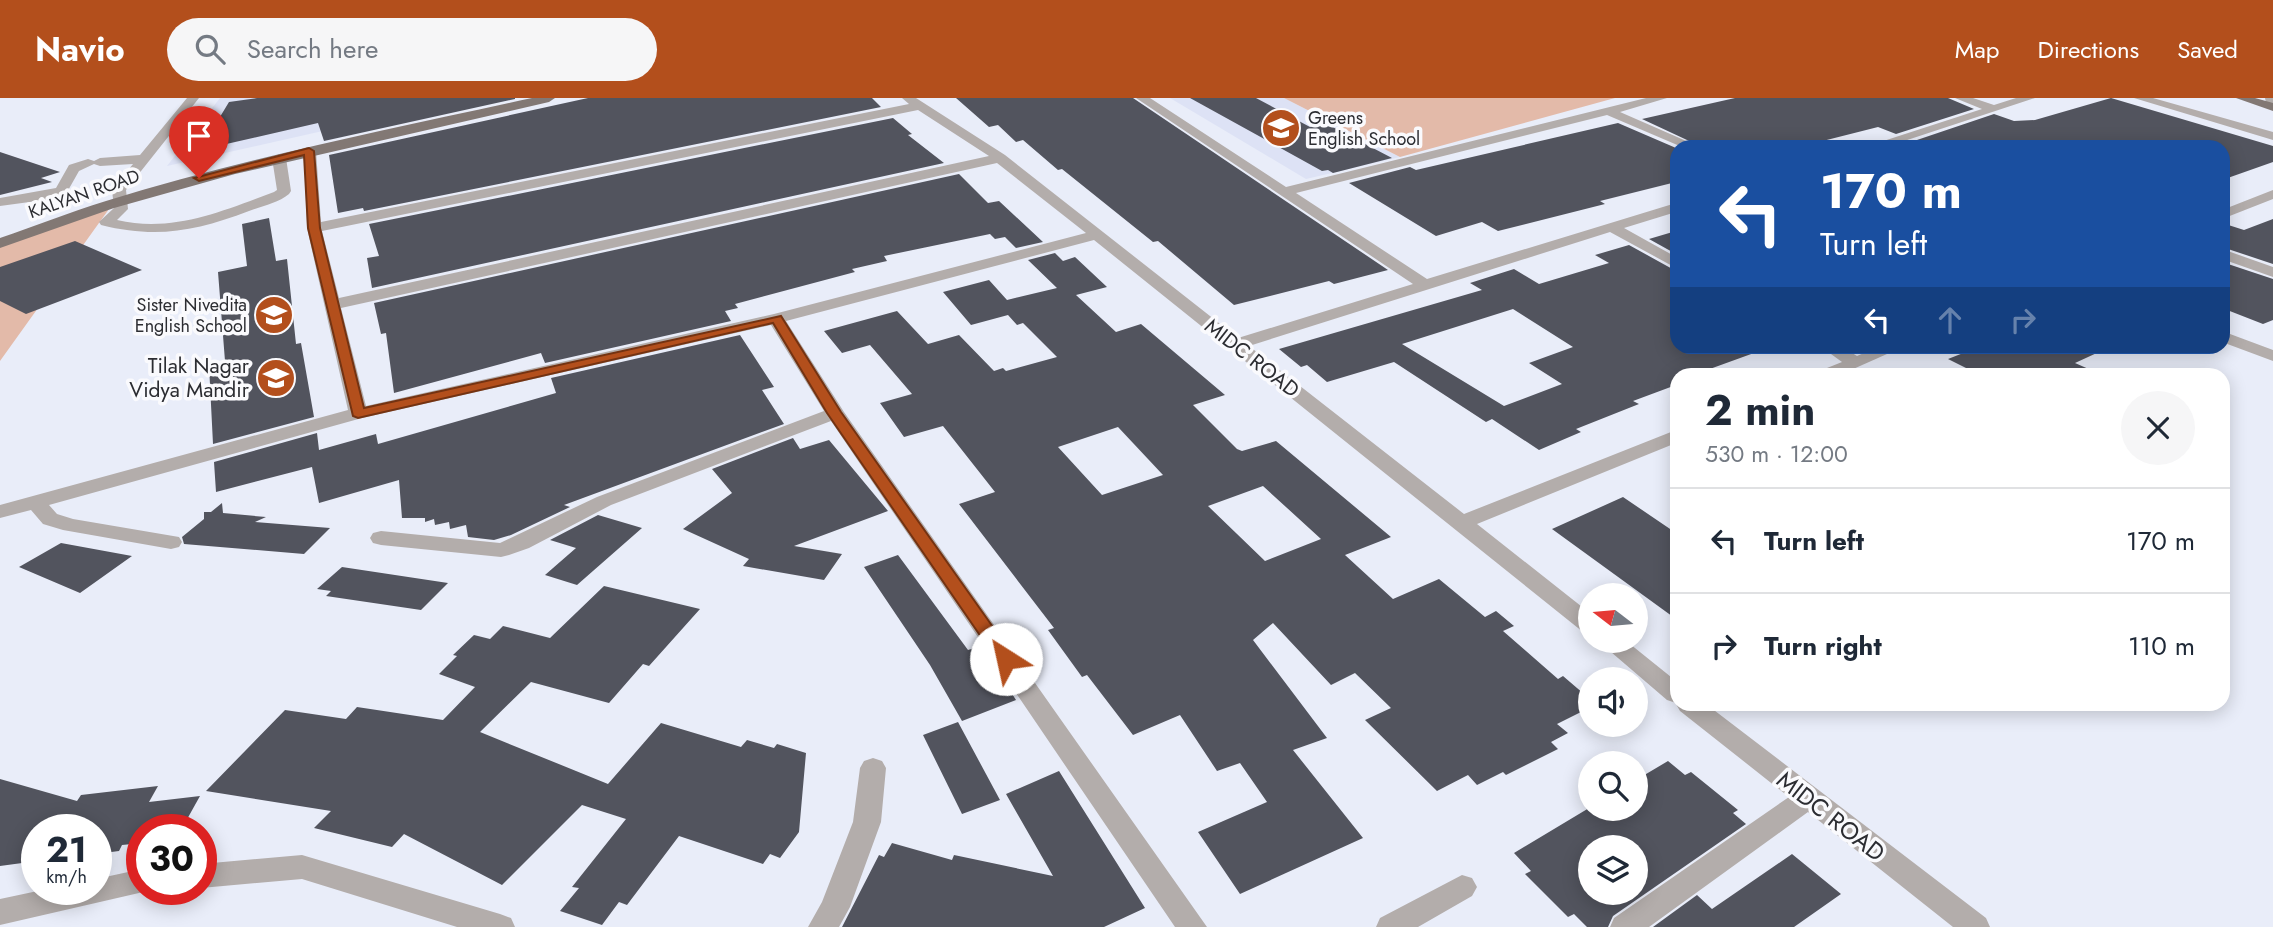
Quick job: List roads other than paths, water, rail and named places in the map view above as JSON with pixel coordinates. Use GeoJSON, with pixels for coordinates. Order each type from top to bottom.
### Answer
{"type":"FeatureCollection","features":[{"type":"Feature","properties":{"kind":"main road"},"geometry":{"type":"LineString","coordinates":[[0,231],[290,146],[502,98]]}},
{"type":"Feature","properties":{"kind":"main road","name":"KALYAN ROAD"},"geometry":{"type":"LineString","coordinates":[[0,243],[120,195],[549,98]]}},
{"type":"Feature","properties":{"kind":"main road"},"geometry":{"type":"LineString","coordinates":[[2242,98],[2271,101]]}},
{"type":"Feature","properties":{"kind":"street"},"geometry":{"type":"LineString","coordinates":[[193,98],[144,159],[120,195],[121,208],[106,222],[167,231],[184,229],[282,193],[279,158]]}},
{"type":"Feature","properties":{"kind":"street"},"geometry":{"type":"LineString","coordinates":[[1142,98],[1425,285]]}},
{"type":"Feature","properties":{"kind":"street"},"geometry":{"type":"LineString","coordinates":[[1283,192],[1661,98]]}},
{"type":"Feature","properties":{"kind":"street"},"geometry":{"type":"LineString","coordinates":[[1961,98],[1994,109]]}},
{"type":"Feature","properties":{"kind":"street"},"geometry":{"type":"LineString","coordinates":[[1894,140],[2029,98]]}},
{"type":"Feature","properties":{"kind":"street"},"geometry":{"type":"LineString","coordinates":[[2140,98],[2273,136]]}},
{"type":"Feature","properties":{"kind":"street"},"geometry":{"type":"LineString","coordinates":[[314,228],[913,102]]}},
{"type":"Feature","properties":{"kind":"street","name":"MIDC ROAD"},"geometry":{"type":"LineString","coordinates":[[913,102],[1000,158],[1578,616]]}},
{"type":"Feature","properties":{"kind":"street"},"geometry":{"type":"LineString","coordinates":[[1608,111],[1676,140]]}},
{"type":"Feature","properties":{"kind":"street"},"geometry":{"type":"LineString","coordinates":[[309,151],[314,228],[358,413]]}},
{"type":"Feature","properties":{"kind":"street"},"geometry":{"type":"LineString","coordinates":[[331,305],[1000,158]]}},
{"type":"Feature","properties":{"kind":"street"},"geometry":{"type":"LineString","coordinates":[[0,202],[54,195],[61,191],[74,168],[94,162],[144,159]]}},
{"type":"Feature","properties":{"kind":"street"},"geometry":{"type":"LineString","coordinates":[[2230,212],[2273,194]]}},
{"type":"Feature","properties":{"kind":"street"},"geometry":{"type":"LineString","coordinates":[[1234,345],[1670,209]]}},
{"type":"Feature","properties":{"kind":"street"},"geometry":{"type":"LineString","coordinates":[[1612,227],[1670,260]]}},
{"type":"Feature","properties":{"kind":"street"},"geometry":{"type":"LineString","coordinates":[[0,512],[358,413],[776,319],[1096,235]]}},
{"type":"Feature","properties":{"kind":"street"},"geometry":{"type":"LineString","coordinates":[[2230,257],[2273,272]]}},
{"type":"Feature","properties":{"kind":"street"},"geometry":{"type":"LineString","coordinates":[[776,319],[835,413],[1192,927]]}},
{"type":"Feature","properties":{"kind":"street"},"geometry":{"type":"LineString","coordinates":[[2230,339],[2273,356]]}},
{"type":"Feature","properties":{"kind":"street"},"geometry":{"type":"LineString","coordinates":[[1842,354],[1857,363]]}},
{"type":"Feature","properties":{"kind":"street"},"geometry":{"type":"LineString","coordinates":[[1844,368],[1878,354]]}},
{"type":"Feature","properties":{"kind":"street"},"geometry":{"type":"LineString","coordinates":[[381,538],[501,550],[521,543],[604,501],[835,413]]}},
{"type":"Feature","properties":{"kind":"street"},"geometry":{"type":"LineString","coordinates":[[1461,523],[1670,438]]}},
{"type":"Feature","properties":{"kind":"street"},"geometry":{"type":"LineString","coordinates":[[36,503],[50,519],[71,526],[172,542]]}},
{"type":"Feature","properties":{"kind":"street"},"geometry":{"type":"LineString","coordinates":[[1625,653],[1670,689]]}},
{"type":"Feature","properties":{"kind":"street","name":"MIDC ROAD"},"geometry":{"type":"LineString","coordinates":[[1698,711],[1975,927]]}},
{"type":"Feature","properties":{"kind":"street"},"geometry":{"type":"LineString","coordinates":[[823,927],[835,907],[867,822],[873,768]]}},
{"type":"Feature","properties":{"kind":"street"},"geometry":{"type":"LineString","coordinates":[[1625,927],[1808,798]]}},
{"type":"Feature","properties":{"kind":"street"},"geometry":{"type":"LineString","coordinates":[[217,875],[302,867],[500,927]]}},
{"type":"Feature","properties":{"kind":"street"},"geometry":{"type":"LineString","coordinates":[[0,912],[126,884]]}},
{"type":"Feature","properties":{"kind":"street"},"geometry":{"type":"LineString","coordinates":[[1391,927],[1462,887]]}},
{"type":"Feature","properties":{"kind":"place","name":"Greens English School"},"geometry":{"type":"Point","coordinates":[1281,128]}},
{"type":"Feature","properties":{"kind":"place","name":"Sister Nivedita English School"},"geometry":{"type":"Point","coordinates":[274,315]}},
{"type":"Feature","properties":{"kind":"place","name":"Tilak Nagar Vidya Mandir"},"geometry":{"type":"Point","coordinates":[276,378]}}]}
